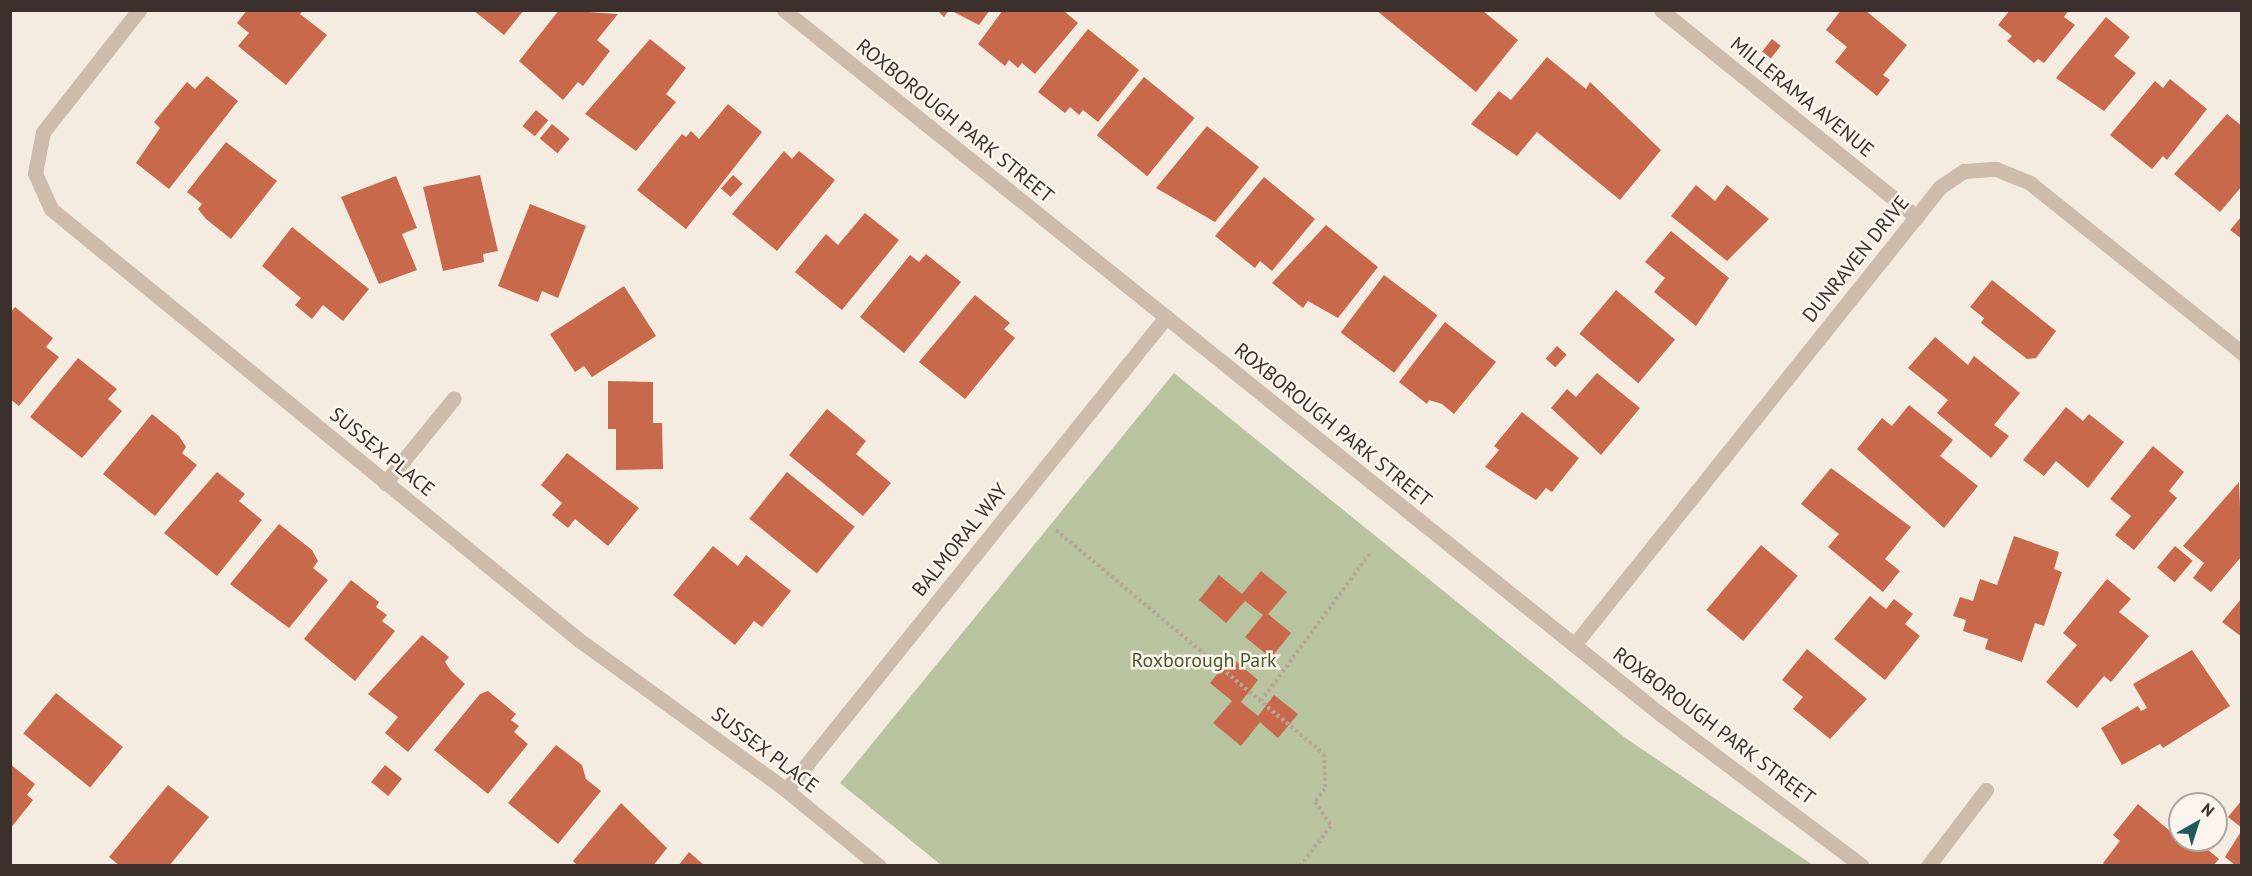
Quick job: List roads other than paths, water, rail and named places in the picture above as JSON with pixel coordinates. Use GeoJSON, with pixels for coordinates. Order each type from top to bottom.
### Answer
{"type":"FeatureCollection","features":[{"type":"Feature","properties":{"kind":"street","name":"SUSSEX PLACE"},"geometry":{"type":"LineString","coordinates":[[139,10],[43,132],[35,172],[40,191],[67,224],[579,640],[786,790],[879,866]]}},
{"type":"Feature","properties":{"kind":"street","name":"ROXBOROUGH PARK STREET"},"geometry":{"type":"LineString","coordinates":[[784,10],[1574,645],[1862,866]]}},
{"type":"Feature","properties":{"kind":"street","name":"MILLERAMA AVENUE"},"geometry":{"type":"LineString","coordinates":[[1661,10],[1917,217]]}},
{"type":"Feature","properties":{"kind":"street","name":"DUNRAVEN DRIVE"},"geometry":{"type":"LineString","coordinates":[[1574,645],[1940,187],[1964,171],[1988,168],[2014,174],[2241,353]]}},
{"type":"Feature","properties":{"kind":"street","name":"BALMORAL WAY"},"geometry":{"type":"LineString","coordinates":[[786,790],[1166,317]]}},
{"type":"Feature","properties":{"kind":"street"},"geometry":{"type":"LineString","coordinates":[[386,483],[454,398]]}},
{"type":"Feature","properties":{"kind":"street"},"geometry":{"type":"LineString","coordinates":[[1928,866],[1986,790]]}},
{"type":"Feature","properties":{"kind":"park label","name":"Roxborough Park"},"geometry":{"type":"Point","coordinates":[1204,660]}}]}
